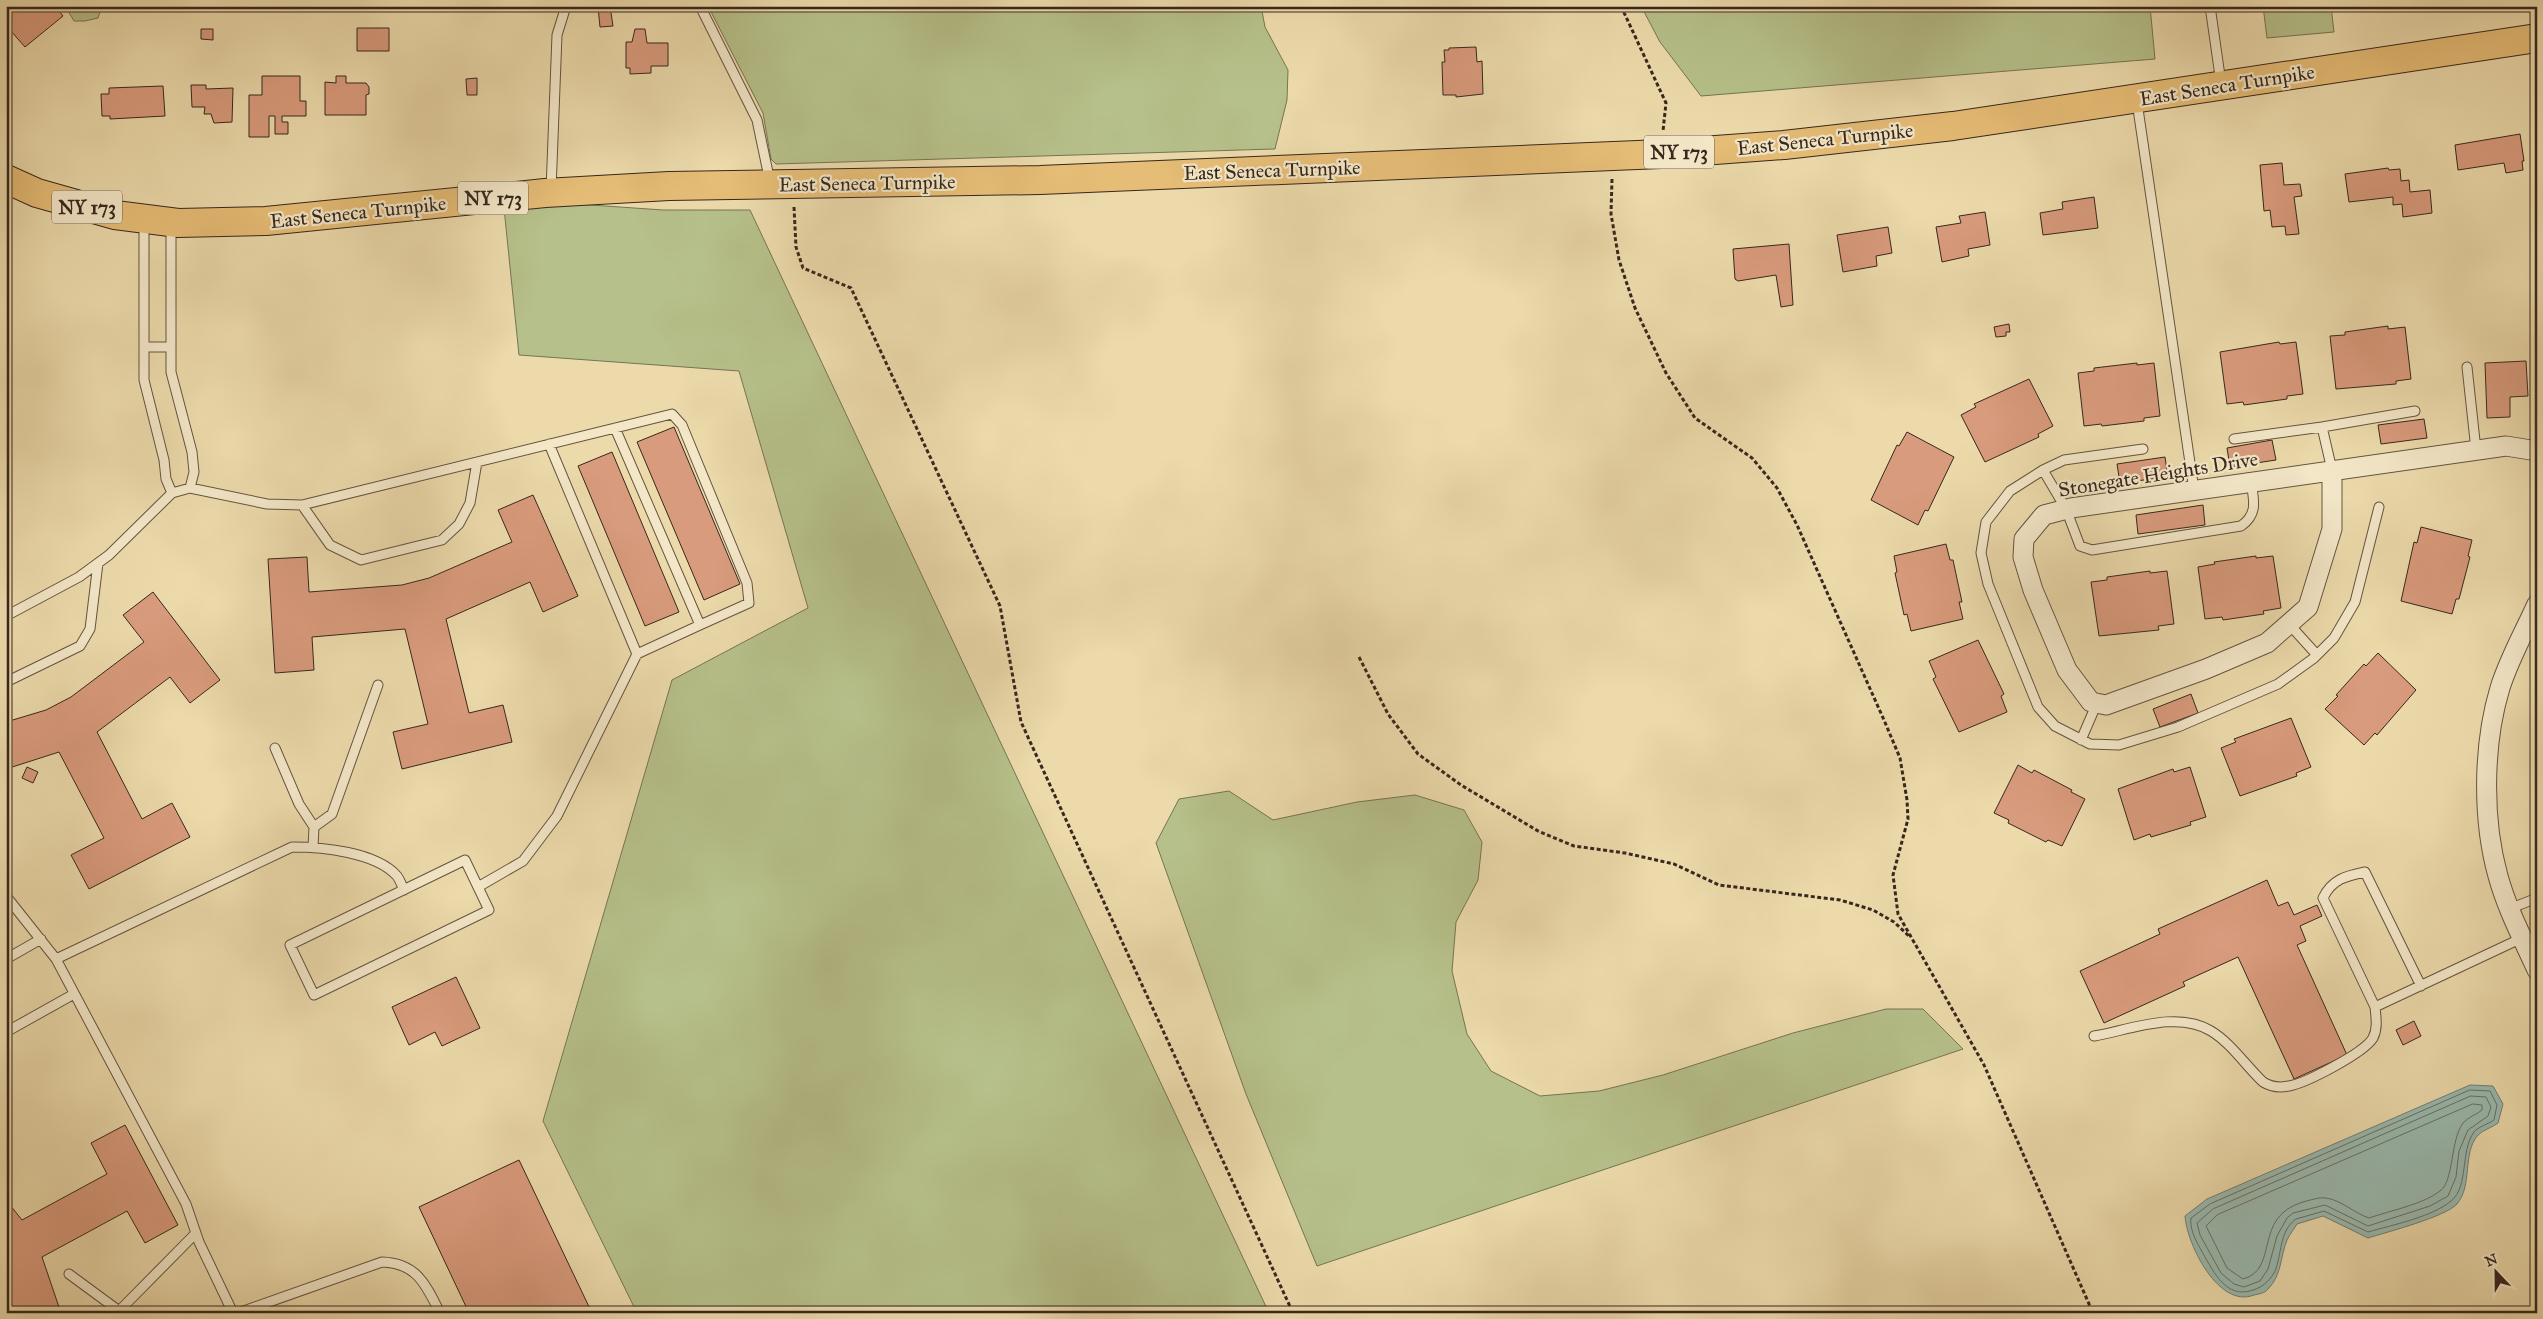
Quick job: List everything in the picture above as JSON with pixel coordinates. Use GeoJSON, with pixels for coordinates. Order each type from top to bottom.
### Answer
{"type":"FeatureCollection","features":[{"type":"Feature","properties":{"kind":"main road","name":"East Seneca Turnpike"},"geometry":{"type":"LineString","coordinates":[[6,179],[37,193],[115,215],[171,222],[266,221],[551,192],[669,186],[1040,180],[1661,154],[1784,145],[1954,126],[2537,38]]}},
{"type":"Feature","properties":{"kind":"street","name":"Stonegate Heights Drive"},"geometry":{"type":"LineString","coordinates":[[2098,704],[2091,702],[2067,670],[2033,590],[2023,557],[2024,539],[2044,515],[2066,509],[2506,446],[2537,451]]}},
{"type":"Feature","properties":{"kind":"street"},"geometry":{"type":"LineString","coordinates":[[2098,704],[2106,705],[2206,669],[2267,643],[2308,607],[2332,529],[2332,470]]}},
{"type":"Feature","properties":{"kind":"street"},"geometry":{"type":"LineString","coordinates":[[2537,604],[2501,685],[2494,712],[2487,779],[2488,831],[2498,875],[2509,909],[2537,970]]}},
{"type":"Feature","properties":{"kind":"lane"},"geometry":{"type":"LineString","coordinates":[[551,192],[557,35],[566,6]]}},
{"type":"Feature","properties":{"kind":"lane"},"geometry":{"type":"LineString","coordinates":[[700,6],[757,120],[782,184]]}},
{"type":"Feature","properties":{"kind":"lane"},"geometry":{"type":"LineString","coordinates":[[2210,6],[2222,86]]}},
{"type":"Feature","properties":{"kind":"lane"},"geometry":{"type":"LineString","coordinates":[[2137,98],[2194,490]]}},
{"type":"Feature","properties":{"kind":"lane"},"geometry":{"type":"LineString","coordinates":[[144,218],[144,380],[164,460],[166,479],[172,493]]}},
{"type":"Feature","properties":{"kind":"lane"},"geometry":{"type":"LineString","coordinates":[[171,222],[171,372],[192,452],[194,472],[190,488]]}},
{"type":"Feature","properties":{"kind":"lane"},"geometry":{"type":"LineString","coordinates":[[144,347],[171,347]]}},
{"type":"Feature","properties":{"kind":"lane"},"geometry":{"type":"LineString","coordinates":[[2467,368],[2476,450]]}},
{"type":"Feature","properties":{"kind":"lane"},"geometry":{"type":"LineString","coordinates":[[2234,439],[2322,427],[2415,411]]}},
{"type":"Feature","properties":{"kind":"lane"},"geometry":{"type":"LineString","coordinates":[[6,616],[79,577],[98,563],[172,493],[190,488],[267,504],[302,505],[672,414],[682,425],[747,583],[749,603],[637,654],[557,816],[524,861],[478,887]]}},
{"type":"Feature","properties":{"kind":"lane"},"geometry":{"type":"LineString","coordinates":[[2322,427],[2332,470]]}},
{"type":"Feature","properties":{"kind":"lane"},"geometry":{"type":"LineString","coordinates":[[615,428],[700,625]]}},
{"type":"Feature","properties":{"kind":"lane"},"geometry":{"type":"LineString","coordinates":[[549,444],[637,654]]}},
{"type":"Feature","properties":{"kind":"lane"},"geometry":{"type":"LineString","coordinates":[[2143,449],[2064,460],[2043,470],[2010,491],[1986,522],[1981,553],[1988,584],[2038,707],[2054,726],[2090,744],[2119,745],[2178,727],[2278,684],[2317,655],[2334,638],[2355,602],[2379,507]]}},
{"type":"Feature","properties":{"kind":"lane"},"geometry":{"type":"LineString","coordinates":[[302,505],[330,545],[361,560],[442,540],[459,524],[470,503],[477,462]]}},
{"type":"Feature","properties":{"kind":"lane"},"geometry":{"type":"LineString","coordinates":[[2043,470],[2066,509],[2080,546],[2092,550],[2240,526],[2250,520],[2255,508],[2250,482]]}},
{"type":"Feature","properties":{"kind":"lane"},"geometry":{"type":"LineString","coordinates":[[6,682],[80,646],[90,629],[98,563]]}},
{"type":"Feature","properties":{"kind":"lane"},"geometry":{"type":"LineString","coordinates":[[2289,624],[2317,655]]}},
{"type":"Feature","properties":{"kind":"lane"},"geometry":{"type":"LineString","coordinates":[[314,827],[332,814],[378,685]]}},
{"type":"Feature","properties":{"kind":"lane"},"geometry":{"type":"LineString","coordinates":[[2080,740],[2098,704]]}},
{"type":"Feature","properties":{"kind":"lane"},"geometry":{"type":"LineString","coordinates":[[275,748],[299,804],[314,827],[313,847]]}},
{"type":"Feature","properties":{"kind":"lane"},"geometry":{"type":"LineString","coordinates":[[56,959],[292,847],[313,847],[362,856],[397,876],[404,890]]}},
{"type":"Feature","properties":{"kind":"lane"},"geometry":{"type":"LineString","coordinates":[[465,860],[478,887],[489,910],[314,995],[290,945],[465,860]]}},
{"type":"Feature","properties":{"kind":"lane"},"geometry":{"type":"LineString","coordinates":[[2094,1036],[2173,1022],[2189,1022],[2210,1030],[2263,1082],[2269,1086],[2281,1087],[2290,1086],[2305,1080],[2361,1050],[2373,1038],[2377,1026],[2375,1007],[2323,898],[2329,886],[2347,876],[2365,872],[2421,986]]}},
{"type":"Feature","properties":{"kind":"lane"},"geometry":{"type":"LineString","coordinates":[[6,896],[56,959],[186,1204],[196,1233],[233,1313]]}},
{"type":"Feature","properties":{"kind":"lane"},"geometry":{"type":"LineString","coordinates":[[2509,909],[2537,898]]}},
{"type":"Feature","properties":{"kind":"lane"},"geometry":{"type":"LineString","coordinates":[[2375,1007],[2522,938]]}},
{"type":"Feature","properties":{"kind":"lane"},"geometry":{"type":"LineString","coordinates":[[6,959],[41,939]]}},
{"type":"Feature","properties":{"kind":"lane"},"geometry":{"type":"LineString","coordinates":[[6,1032],[74,994]]}},
{"type":"Feature","properties":{"kind":"lane"},"geometry":{"type":"LineString","coordinates":[[68,1274],[121,1312],[196,1233]]}},
{"type":"Feature","properties":{"kind":"lane"},"geometry":{"type":"LineString","coordinates":[[238,1313],[382,1262],[399,1263],[415,1274],[426,1286],[440,1313]]}},
{"type":"Feature","properties":{"kind":"path"},"geometry":{"type":"LineString","coordinates":[[1621,6],[1666,104],[1661,154]]}},
{"type":"Feature","properties":{"kind":"path"},"geometry":{"type":"LineString","coordinates":[[1612,156],[1611,214],[1619,260],[1635,308],[1666,373],[1695,418],[1752,458],[1777,488],[1797,525],[1900,758],[1908,819],[1893,876],[1893,890],[1898,914],[1984,1065],[2093,1313]]}},
{"type":"Feature","properties":{"kind":"path"},"geometry":{"type":"LineString","coordinates":[[782,184],[796,247],[803,268],[852,288],[960,524],[1000,606],[1021,722],[1293,1313]]}},
{"type":"Feature","properties":{"kind":"path"},"geometry":{"type":"LineString","coordinates":[[1359,656],[1388,714],[1418,754],[1461,785],[1538,831],[1574,846],[1625,853],[1674,864],[1719,885],[1848,903],[1873,910],[1894,922],[1911,938]]}},
{"type":"Feature","properties":{"kind":"green space"},"geometry":{"type":"Polygon","coordinates":[[[65,6],[102,6],[98,18],[74,21],[65,6]]]}},
{"type":"Feature","properties":{"kind":"green space"},"geometry":{"type":"Polygon","coordinates":[[[708,6],[1261,6],[1265,27],[1288,70],[1287,100],[1275,149],[776,164],[771,159],[763,113],[708,6]]]}},
{"type":"Feature","properties":{"kind":"green space"},"geometry":{"type":"Polygon","coordinates":[[[1641,6],[2150,6],[2155,59],[1701,96],[1660,42],[1641,6]]]}},
{"type":"Feature","properties":{"kind":"green space"},"geometry":{"type":"Polygon","coordinates":[[[2263,6],[2331,6],[2334,32],[2267,38],[2263,6]]]}},
{"type":"Feature","properties":{"kind":"green space"},"geometry":{"type":"Polygon","coordinates":[[[577,204],[663,210],[750,210],[1269,1313],[637,1313],[543,1121],[672,680],[808,608],[739,371],[519,355],[504,208],[577,204]]]}},
{"type":"Feature","properties":{"kind":"green space"},"geometry":{"type":"Polygon","coordinates":[[[1229,791],[1273,820],[1357,802],[1415,795],[1464,810],[1482,842],[1478,880],[1456,922],[1452,971],[1467,1034],[1491,1071],[1540,1096],[1599,1091],[1663,1075],[1793,1033],[1886,1009],[1923,1009],[1963,1049],[1317,1266],[1246,1094],[1156,843],[1179,799],[1229,791]]]}},
{"type":"Feature","properties":{"kind":"water"},"geometry":{"type":"Polygon","coordinates":[[[2470,1085],[2493,1086],[2503,1104],[2498,1123],[2480,1133],[2473,1142],[2465,1188],[2457,1204],[2451,1209],[2429,1219],[2368,1238],[2323,1216],[2297,1224],[2287,1240],[2273,1284],[2260,1294],[2241,1297],[2229,1293],[2217,1284],[2207,1272],[2192,1243],[2185,1216],[2207,1199],[2470,1085]]]}},
{"type":"Feature","properties":{"kind":"building"},"geometry":{"type":"Polygon","coordinates":[[[16,6],[55,6],[63,16],[25,47],[10,30],[6,33],[6,14],[16,6]]]}},
{"type":"Feature","properties":{"kind":"building"},"geometry":{"type":"Polygon","coordinates":[[[610,6],[613,26],[600,27],[598,7],[610,6]]]}},
{"type":"Feature","properties":{"kind":"building"},"geometry":{"type":"Polygon","coordinates":[[[357,28],[389,28],[389,51],[357,51],[357,28]]]}},
{"type":"Feature","properties":{"kind":"building"},"geometry":{"type":"Polygon","coordinates":[[[201,29],[213,29],[213,40],[201,39],[201,29]]]}},
{"type":"Feature","properties":{"kind":"building"},"geometry":{"type":"Polygon","coordinates":[[[635,29],[645,29],[647,43],[668,43],[668,66],[651,66],[651,73],[630,74],[630,68],[626,68],[626,42],[632,42],[635,29]]]}},
{"type":"Feature","properties":{"kind":"building"},"geometry":{"type":"Polygon","coordinates":[[[1476,47],[1477,62],[1482,61],[1483,94],[1456,97],[1456,95],[1443,95],[1442,62],[1445,62],[1444,50],[1449,50],[1449,48],[1476,47]]]}},
{"type":"Feature","properties":{"kind":"building"},"geometry":{"type":"Polygon","coordinates":[[[262,76],[300,76],[300,101],[306,101],[306,116],[282,116],[282,122],[288,122],[288,134],[275,134],[275,116],[269,116],[269,137],[249,137],[249,95],[262,95],[262,76]]]}},
{"type":"Feature","properties":{"kind":"building"},"geometry":{"type":"Polygon","coordinates":[[[336,76],[346,76],[346,83],[366,83],[369,87],[369,94],[366,95],[366,115],[325,115],[325,82],[336,83],[336,76]]]}},
{"type":"Feature","properties":{"kind":"building"},"geometry":{"type":"Polygon","coordinates":[[[477,78],[477,95],[467,95],[466,79],[477,78]]]}},
{"type":"Feature","properties":{"kind":"building"},"geometry":{"type":"Polygon","coordinates":[[[191,85],[206,85],[206,89],[233,88],[232,122],[214,123],[211,114],[204,114],[205,107],[192,107],[191,85]]]}},
{"type":"Feature","properties":{"kind":"building"},"geometry":{"type":"Polygon","coordinates":[[[163,86],[165,116],[110,119],[110,116],[102,116],[101,94],[109,94],[109,88],[163,86]]]}},
{"type":"Feature","properties":{"kind":"building"},"geometry":{"type":"Polygon","coordinates":[[[2520,134],[2524,161],[2522,161],[2523,170],[2506,173],[2504,163],[2458,170],[2455,145],[2520,134]]]}},
{"type":"Feature","properties":{"kind":"building"},"geometry":{"type":"Polygon","coordinates":[[[2282,163],[2284,185],[2300,184],[2302,196],[2294,197],[2299,234],[2286,235],[2285,226],[2272,227],[2270,210],[2264,211],[2260,165],[2282,163]]]}},
{"type":"Feature","properties":{"kind":"building"},"geometry":{"type":"Polygon","coordinates":[[[2388,168],[2389,170],[2400,169],[2401,181],[2409,180],[2410,192],[2430,190],[2432,213],[2403,217],[2402,204],[2393,205],[2393,197],[2349,202],[2345,174],[2388,168]]]}},
{"type":"Feature","properties":{"kind":"building"},"geometry":{"type":"Polygon","coordinates":[[[2094,197],[2098,228],[2043,235],[2040,213],[2063,209],[2062,202],[2094,197]]]}},
{"type":"Feature","properties":{"kind":"building"},"geometry":{"type":"Polygon","coordinates":[[[1985,212],[1990,245],[1968,249],[1969,256],[1942,262],[1936,227],[1961,223],[1959,216],[1985,212]]]}},
{"type":"Feature","properties":{"kind":"building"},"geometry":{"type":"Polygon","coordinates":[[[1888,227],[1892,253],[1876,256],[1877,266],[1843,272],[1837,235],[1888,227]]]}},
{"type":"Feature","properties":{"kind":"building"},"geometry":{"type":"Polygon","coordinates":[[[1789,244],[1793,305],[1781,307],[1776,275],[1738,281],[1735,279],[1733,249],[1789,244]]]}},
{"type":"Feature","properties":{"kind":"building"},"geometry":{"type":"Polygon","coordinates":[[[2009,324],[2010,332],[2006,332],[2006,336],[1996,337],[1994,327],[2009,324]]]}},
{"type":"Feature","properties":{"kind":"building"},"geometry":{"type":"Polygon","coordinates":[[[2388,326],[2388,329],[2405,327],[2411,379],[2396,381],[2396,384],[2336,389],[2330,336],[2345,335],[2345,332],[2388,326]]]}},
{"type":"Feature","properties":{"kind":"building"},"geometry":{"type":"Polygon","coordinates":[[[2279,342],[2280,344],[2296,342],[2303,394],[2287,396],[2287,399],[2244,405],[2243,402],[2227,404],[2220,352],[2279,342]]]}},
{"type":"Feature","properties":{"kind":"building"},"geometry":{"type":"Polygon","coordinates":[[[2526,361],[2528,396],[2510,397],[2510,417],[2487,418],[2485,363],[2526,361]]]}},
{"type":"Feature","properties":{"kind":"building"},"geometry":{"type":"Polygon","coordinates":[[[2137,363],[2137,365],[2154,363],[2160,416],[2144,418],[2144,421],[2084,426],[2078,373],[2094,371],[2094,368],[2137,363]]]}},
{"type":"Feature","properties":{"kind":"building"},"geometry":{"type":"Polygon","coordinates":[[[2029,379],[2053,426],[2038,434],[2039,437],[1985,462],[1961,415],[1976,407],[1974,404],[2029,379]]]}},
{"type":"Feature","properties":{"kind":"building"},"geometry":{"type":"Polygon","coordinates":[[[2424,419],[2427,438],[2381,444],[2378,425],[2424,419]]]}},
{"type":"Feature","properties":{"kind":"building"},"geometry":{"type":"Polygon","coordinates":[[[674,427],[740,584],[704,600],[637,442],[674,427]]]}},
{"type":"Feature","properties":{"kind":"building"},"geometry":{"type":"Polygon","coordinates":[[[1907,432],[1954,457],[1928,511],[1925,510],[1918,525],[1871,500],[1897,445],[1899,446],[1907,432]]]}},
{"type":"Feature","properties":{"kind":"building"},"geometry":{"type":"Polygon","coordinates":[[[2272,440],[2276,460],[2230,467],[2227,448],[2272,440]]]}},
{"type":"Feature","properties":{"kind":"building"},"geometry":{"type":"Polygon","coordinates":[[[612,452],[679,612],[645,626],[578,466],[612,452]]]}},
{"type":"Feature","properties":{"kind":"building"},"geometry":{"type":"Polygon","coordinates":[[[2165,457],[2168,477],[2120,483],[2117,464],[2165,457]]]}},
{"type":"Feature","properties":{"kind":"building"},"geometry":{"type":"Polygon","coordinates":[[[533,495],[578,596],[543,612],[530,582],[446,619],[469,713],[503,705],[512,742],[402,769],[393,732],[428,724],[405,629],[312,637],[314,670],[275,673],[268,559],[307,557],[309,592],[402,585],[429,578],[512,542],[498,510],[533,495]]]}},
{"type":"Feature","properties":{"kind":"building"},"geometry":{"type":"Polygon","coordinates":[[[2203,505],[2205,525],[2138,534],[2136,515],[2203,505]]]}},
{"type":"Feature","properties":{"kind":"building"},"geometry":{"type":"Polygon","coordinates":[[[2421,527],[2472,540],[2468,556],[2470,557],[2459,599],[2456,599],[2452,614],[2401,601],[2414,542],[2417,543],[2421,527]]]}},
{"type":"Feature","properties":{"kind":"building"},"geometry":{"type":"Polygon","coordinates":[[[1946,544],[1950,560],[1953,560],[1962,602],[1959,602],[1963,619],[1911,631],[1907,614],[1904,615],[1895,573],[1897,572],[1894,556],[1946,544]]]}},
{"type":"Feature","properties":{"kind":"building"},"geometry":{"type":"Polygon","coordinates":[[[2256,556],[2256,558],[2273,556],[2281,608],[2263,611],[2264,614],[2223,620],[2222,617],[2205,619],[2198,567],[2215,564],[2214,562],[2256,556]]]}},
{"type":"Feature","properties":{"kind":"building"},"geometry":{"type":"Polygon","coordinates":[[[2150,571],[2150,573],[2167,571],[2174,624],[2158,626],[2159,630],[2099,636],[2091,582],[2107,580],[2107,577],[2150,571]]]}},
{"type":"Feature","properties":{"kind":"building"},"geometry":{"type":"Polygon","coordinates":[[[153,592],[220,680],[190,703],[170,677],[97,732],[142,819],[172,803],[190,837],[89,889],[71,855],[104,838],[59,752],[6,769],[6,722],[46,710],[71,697],[144,642],[123,615],[153,592]]]}},
{"type":"Feature","properties":{"kind":"building"},"geometry":{"type":"Polygon","coordinates":[[[1978,640],[2004,694],[2001,696],[2007,712],[1959,732],[1933,679],[1936,677],[1929,661],[1978,640]]]}},
{"type":"Feature","properties":{"kind":"building"},"geometry":{"type":"Polygon","coordinates":[[[2378,653],[2416,690],[2377,735],[2375,733],[2364,745],[2325,709],[2364,664],[2366,666],[2378,653]]]}},
{"type":"Feature","properties":{"kind":"building"},"geometry":{"type":"Polygon","coordinates":[[[2191,694],[2198,713],[2160,727],[2153,709],[2191,694]]]}},
{"type":"Feature","properties":{"kind":"building"},"geometry":{"type":"Polygon","coordinates":[[[2291,718],[2311,767],[2296,773],[2297,776],[2240,796],[2221,748],[2236,742],[2234,739],[2291,718]]]}},
{"type":"Feature","properties":{"kind":"building"},"geometry":{"type":"Polygon","coordinates":[[[2018,765],[2032,773],[2034,770],[2085,799],[2062,846],[2048,840],[2046,842],[2008,823],[2009,820],[1994,813],[2018,765]]]}},
{"type":"Feature","properties":{"kind":"building"},"geometry":{"type":"Polygon","coordinates":[[[27,767],[38,772],[33,783],[22,778],[27,767]]]}},
{"type":"Feature","properties":{"kind":"building"},"geometry":{"type":"Polygon","coordinates":[[[2190,767],[2206,817],[2190,822],[2191,825],[2151,837],[2150,834],[2134,840],[2118,789],[2173,769],[2174,772],[2190,767]]]}},
{"type":"Feature","properties":{"kind":"building"},"geometry":{"type":"Polygon","coordinates":[[[2267,880],[2278,906],[2288,902],[2294,915],[2317,905],[2322,916],[2300,926],[2306,941],[2297,945],[2347,1055],[2294,1079],[2238,957],[2183,982],[2185,986],[2104,1023],[2080,971],[2160,934],[2158,929],[2267,880]]]}},
{"type":"Feature","properties":{"kind":"building"},"geometry":{"type":"Polygon","coordinates":[[[456,977],[480,1028],[442,1046],[435,1032],[409,1045],[392,1007],[456,977]]]}},
{"type":"Feature","properties":{"kind":"building"},"geometry":{"type":"Polygon","coordinates":[[[2414,1021],[2421,1036],[2403,1045],[2396,1030],[2414,1021]]]}},
{"type":"Feature","properties":{"kind":"building"},"geometry":{"type":"Polygon","coordinates":[[[125,1125],[178,1225],[145,1243],[127,1211],[42,1257],[61,1313],[14,1313],[6,1290],[6,1200],[22,1220],[107,1174],[91,1143],[125,1125]]]}},
{"type":"Feature","properties":{"kind":"building"},"geometry":{"type":"Polygon","coordinates":[[[519,1160],[592,1313],[469,1313],[419,1207],[519,1160]]]}}]}
